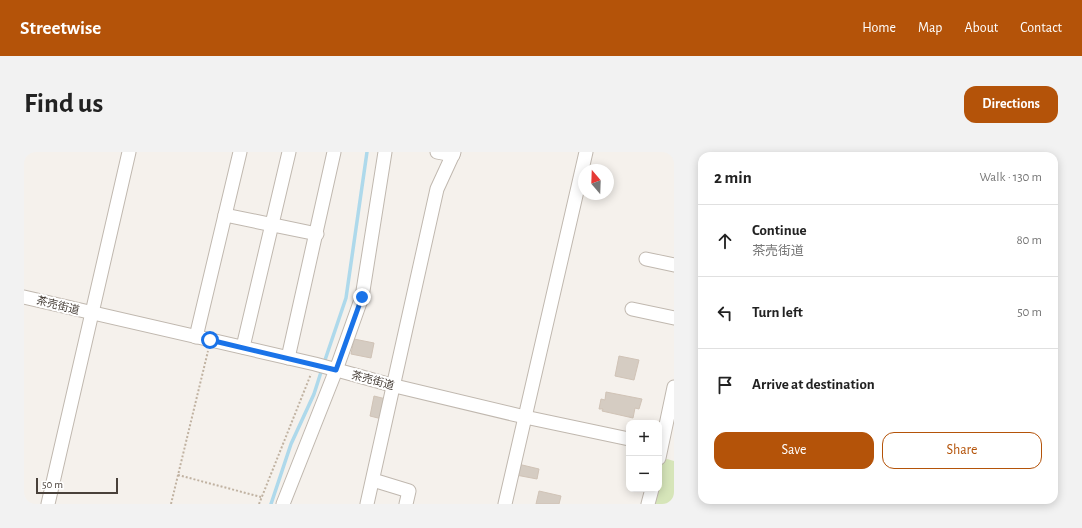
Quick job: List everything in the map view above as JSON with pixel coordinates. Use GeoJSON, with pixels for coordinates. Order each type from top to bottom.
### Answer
{"type":"FeatureCollection","features":[{"type":"Feature","properties":{"kind":"street"},"geometry":{"type":"LineString","coordinates":[[48,504],[129,152]]}},
{"type":"Feature","properties":{"kind":"street"},"geometry":{"type":"LineString","coordinates":[[196,337],[240,152]]}},
{"type":"Feature","properties":{"kind":"street"},"geometry":{"type":"LineString","coordinates":[[243,347],[289,152]]}},
{"type":"Feature","properties":{"kind":"street"},"geometry":{"type":"LineString","coordinates":[[288,358],[317,234],[334,152]]}},
{"type":"Feature","properties":{"kind":"street"},"geometry":{"type":"LineString","coordinates":[[284,504],[362,297],[385,152]]}},
{"type":"Feature","properties":{"kind":"street"},"geometry":{"type":"LineString","coordinates":[[367,504],[437,189],[454,154],[437,152]]}},
{"type":"Feature","properties":{"kind":"street"},"geometry":{"type":"LineString","coordinates":[[505,504],[586,152]]}},
{"type":"Feature","properties":{"kind":"street"},"geometry":{"type":"LineString","coordinates":[[225,215],[317,234]]}},
{"type":"Feature","properties":{"kind":"street"},"geometry":{"type":"LineString","coordinates":[[646,259],[674,265]]}},
{"type":"Feature","properties":{"kind":"street","name":"茶売街道"},"geometry":{"type":"LineString","coordinates":[[24,297],[92,314],[315,364],[394,386],[525,417],[626,438]]}},
{"type":"Feature","properties":{"kind":"street"},"geometry":{"type":"LineString","coordinates":[[632,309],[674,318]]}},
{"type":"Feature","properties":{"kind":"street"},"geometry":{"type":"LineString","coordinates":[[663,450],[674,387]]}},
{"type":"Feature","properties":{"kind":"street"},"geometry":{"type":"LineString","coordinates":[[373,480],[409,491],[406,504]]}},
{"type":"Feature","properties":{"kind":"street"},"geometry":{"type":"LineString","coordinates":[[648,504],[651,492]]}},
{"type":"Feature","properties":{"kind":"path"},"geometry":{"type":"LineString","coordinates":[[171,504],[210,340]]}},
{"type":"Feature","properties":{"kind":"path"},"geometry":{"type":"LineString","coordinates":[[259,504],[315,364]]}},
{"type":"Feature","properties":{"kind":"path"},"geometry":{"type":"LineString","coordinates":[[178,475],[261,497]]}},
{"type":"Feature","properties":{"kind":"green space"},"geometry":{"type":"Polygon","coordinates":[[[667,459],[674,461],[674,504],[653,504],[655,492],[662,492],[662,462],[667,459]]]}},
{"type":"Feature","properties":{"kind":"building"},"geometry":{"type":"Polygon","coordinates":[[[354,339],[374,343],[371,358],[351,354],[354,339]]]}},
{"type":"Feature","properties":{"kind":"building"},"geometry":{"type":"Polygon","coordinates":[[[619,356],[639,360],[634,380],[615,376],[619,356]]]}},
{"type":"Feature","properties":{"kind":"building"},"geometry":{"type":"Polygon","coordinates":[[[606,392],[642,399],[639,409],[635,408],[633,418],[599,409],[601,399],[605,400],[606,392]]]}},
{"type":"Feature","properties":{"kind":"building"},"geometry":{"type":"Polygon","coordinates":[[[374,396],[386,399],[382,419],[370,416],[374,396]]]}},
{"type":"Feature","properties":{"kind":"building"},"geometry":{"type":"Polygon","coordinates":[[[518,464],[539,469],[537,479],[516,475],[518,464]]]}},
{"type":"Feature","properties":{"kind":"building"},"geometry":{"type":"Polygon","coordinates":[[[539,491],[561,496],[559,504],[536,504],[539,491]]]}},
{"type":"Feature","properties":{"kind":"waterway"},"geometry":{"type":"LineString","coordinates":[[324,363],[346,298],[367,152]]}},
{"type":"Feature","properties":{"kind":"waterway"},"geometry":{"type":"LineString","coordinates":[[271,504],[291,444],[314,394],[322,369]]}},
{"type":"Feature","properties":{"kind":"route"},"geometry":{"type":"LineString","coordinates":[[210,340],[336,370],[362,297]]}}]}
